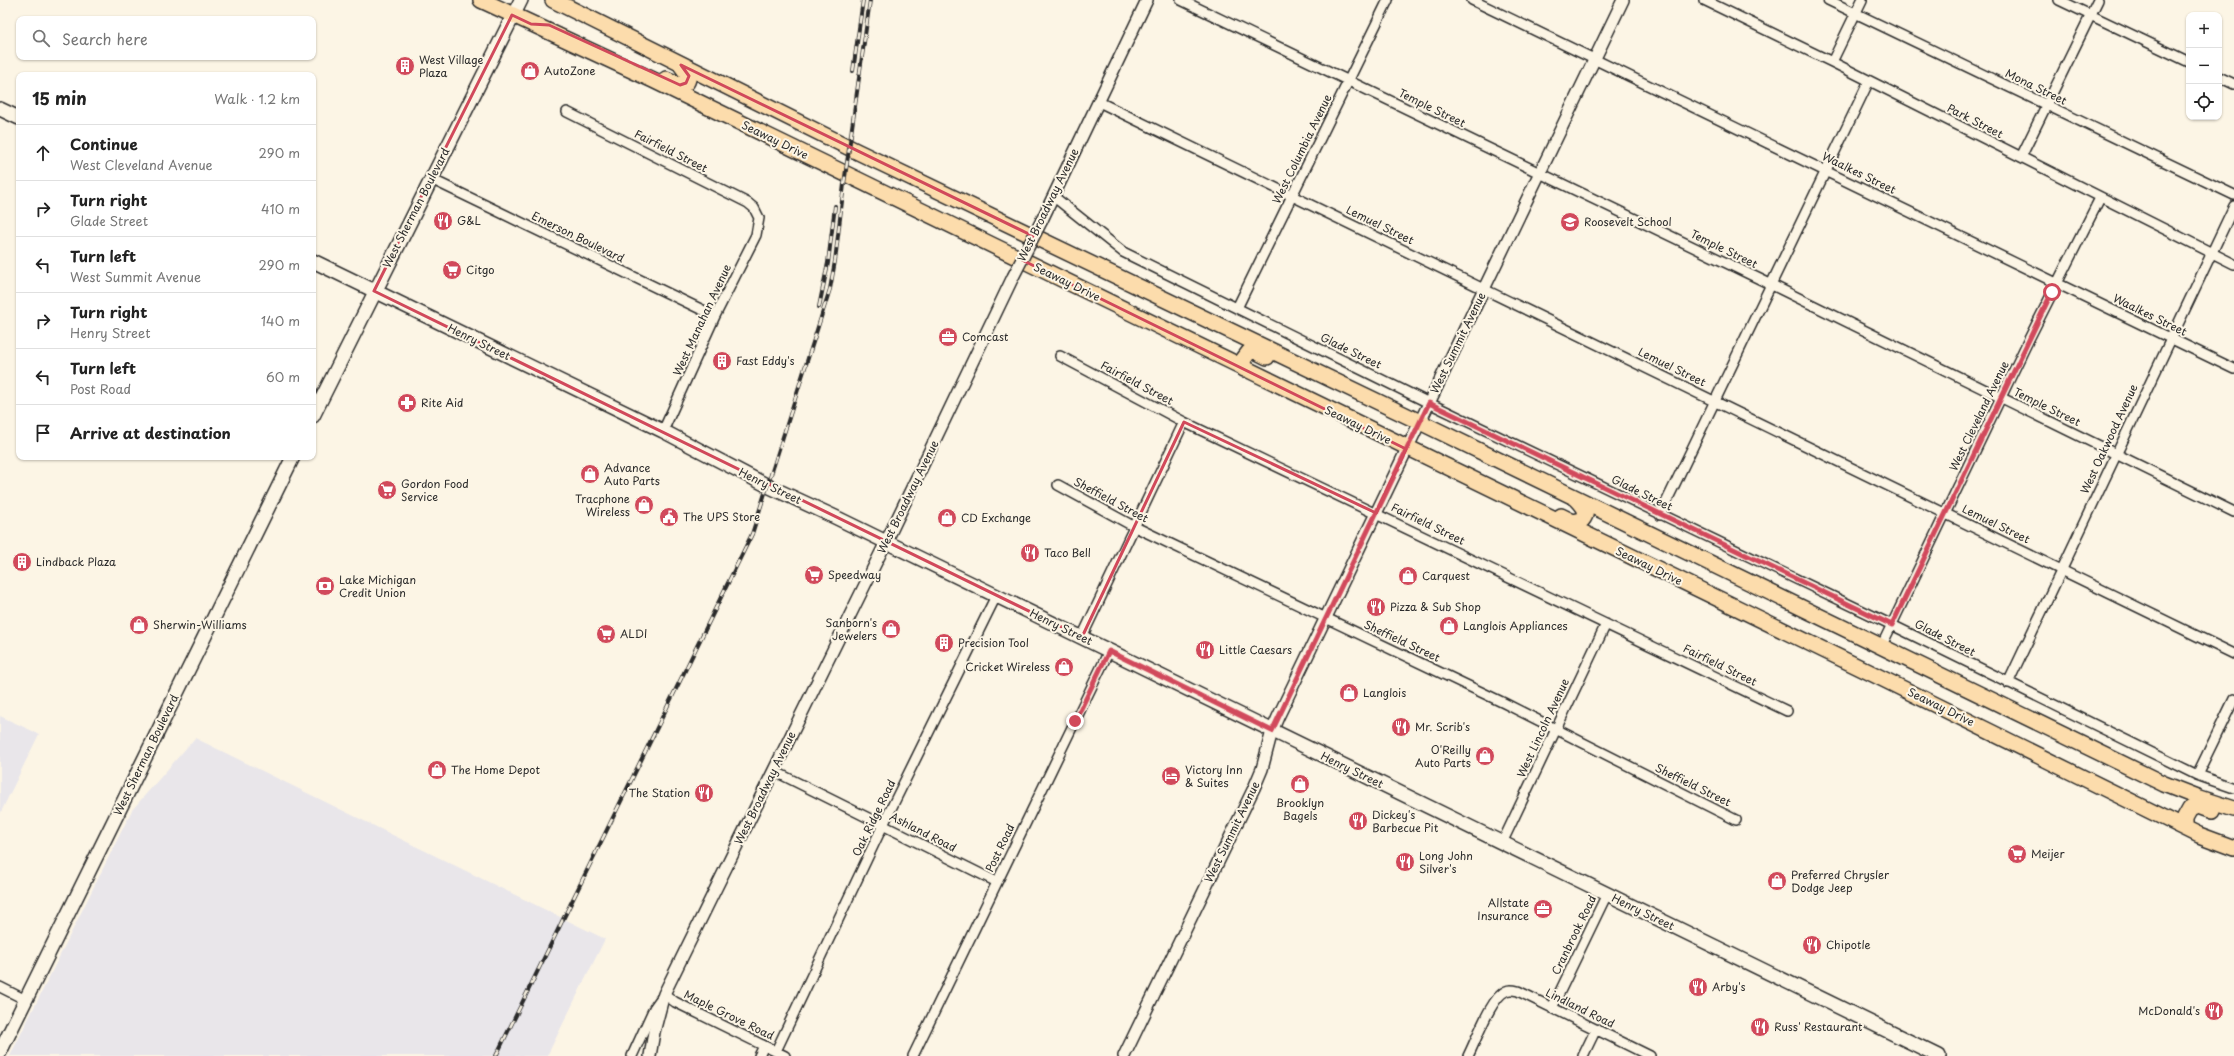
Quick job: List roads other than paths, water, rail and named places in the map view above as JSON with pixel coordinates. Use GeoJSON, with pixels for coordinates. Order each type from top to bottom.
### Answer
{"type":"FeatureCollection","features":[{"type":"Feature","properties":{"kind":"highway","name":"Seaway Drive"},"geometry":{"type":"LineString","coordinates":[[481,0],[653,80],[1244,368],[1406,449],[2186,827],[2199,835],[2234,848]]}},
{"type":"Feature","properties":{"kind":"highway"},"geometry":{"type":"LineString","coordinates":[[552,0],[856,151],[1418,425]]}},
{"type":"Feature","properties":{"kind":"highway"},"geometry":{"type":"LineString","coordinates":[[531,24],[549,24],[680,85],[687,82],[689,76],[681,65]]}},
{"type":"Feature","properties":{"kind":"highway"},"geometry":{"type":"LineString","coordinates":[[1244,368],[1245,355],[1249,352],[1255,351],[1535,478],[1882,645],[2164,784],[2234,809]]}},
{"type":"Feature","properties":{"kind":"highway"},"geometry":{"type":"LineString","coordinates":[[1432,461],[1454,465],[1578,522],[1586,516],[1586,511],[1576,498]]}},
{"type":"Feature","properties":{"kind":"highway"},"geometry":{"type":"LineString","coordinates":[[2186,827],[2187,813],[2194,807],[2234,817]]}},
{"type":"Feature","properties":{"kind":"highway"},"geometry":{"type":"LineString","coordinates":[[2199,835],[2220,851],[2234,857]]}},
{"type":"Feature","properties":{"kind":"main road","name":"West Sherman Boulevard"},"geometry":{"type":"LineString","coordinates":[[316,410],[520,0]]}},
{"type":"Feature","properties":{"kind":"main road"},"geometry":{"type":"LineString","coordinates":[[0,109],[16,117]]}},
{"type":"Feature","properties":{"kind":"main road","name":"Henry Street"},"geometry":{"type":"LineString","coordinates":[[316,262],[663,431],[768,486],[1082,637],[1939,1056]]}},
{"type":"Feature","properties":{"kind":"main road","name":"West Sherman Boulevard"},"geometry":{"type":"LineString","coordinates":[[0,1052],[292,460]]}},
{"type":"Feature","properties":{"kind":"street","name":"West Broadway Avenue"},"geometry":{"type":"LineString","coordinates":[[632,1056],[654,1008],[664,994],[886,542],[1147,0]]}},
{"type":"Feature","properties":{"kind":"street","name":"Temple Street"},"geometry":{"type":"LineString","coordinates":[[1181,0],[1770,284],[2234,512]]}},
{"type":"Feature","properties":{"kind":"street","name":"West Columbia Avenue"},"geometry":{"type":"LineString","coordinates":[[1237,308],[1388,0]]}},
{"type":"Feature","properties":{"kind":"street","name":"Waalkes Street"},"geometry":{"type":"LineString","coordinates":[[1472,0],[2057,282],[2234,370]]}},
{"type":"Feature","properties":{"kind":"street","name":"West Summit Avenue"},"geometry":{"type":"LineString","coordinates":[[1124,1056],[1254,788],[1266,759],[1272,731],[1324,618],[1623,0]]}},
{"type":"Feature","properties":{"kind":"street","name":"Park Street"},"geometry":{"type":"LineString","coordinates":[[1704,0],[1832,62],[2234,264]]}},
{"type":"Feature","properties":{"kind":"street","name":"Mona Street"},"geometry":{"type":"LineString","coordinates":[[1828,0],[2234,195]]}},
{"type":"Feature","properties":{"kind":"street"},"geometry":{"type":"LineString","coordinates":[[1832,62],[1862,0]]}},
{"type":"Feature","properties":{"kind":"street"},"geometry":{"type":"LineString","coordinates":[[2060,0],[2186,61]]}},
{"type":"Feature","properties":{"kind":"street"},"geometry":{"type":"LineString","coordinates":[[2021,157],[2098,0]]}},
{"type":"Feature","properties":{"kind":"street"},"geometry":{"type":"LineString","coordinates":[[2222,78],[2234,84]]}},
{"type":"Feature","properties":{"kind":"street"},"geometry":{"type":"LineString","coordinates":[[1660,515],[1869,81]]}},
{"type":"Feature","properties":{"kind":"street","name":"Lemuel Street"},"geometry":{"type":"LineString","coordinates":[[1098,102],[1484,288],[2234,654]]}},
{"type":"Feature","properties":{"kind":"street","name":"Fairfield Street"},"geometry":{"type":"LineString","coordinates":[[567,112],[748,204],[754,208],[759,218]]}},
{"type":"Feature","properties":{"kind":"street","name":"Emerson Boulevard"},"geometry":{"type":"LineString","coordinates":[[431,179],[715,316]]}},
{"type":"Feature","properties":{"kind":"street","name":"Glade Street"},"geometry":{"type":"LineString","coordinates":[[1053,196],[1098,234],[1123,252],[1429,403],[1892,625],[2197,775],[2234,788]]}},
{"type":"Feature","properties":{"kind":"street","name":"West Cleveland Avenue"},"geometry":{"type":"LineString","coordinates":[[1882,645],[2000,398],[2100,198]]}},
{"type":"Feature","properties":{"kind":"street","name":"West Oakwood Avenue"},"geometry":{"type":"LineString","coordinates":[[2008,683],[2060,569],[2234,206]]}},
{"type":"Feature","properties":{"kind":"street","name":"West Manahan Avenue"},"geometry":{"type":"LineString","coordinates":[[663,431],[715,316],[756,235],[759,218]]}},
{"type":"Feature","properties":{"kind":"street","name":"Fairfield Street"},"geometry":{"type":"LineString","coordinates":[[1060,356],[1184,422],[1787,711]]}},
{"type":"Feature","properties":{"kind":"street"},"geometry":{"type":"LineString","coordinates":[[1082,637],[1133,526],[1184,422]]}},
{"type":"Feature","properties":{"kind":"street","name":"Sheffield Street"},"geometry":{"type":"LineString","coordinates":[[1058,485],[1133,526],[1504,703],[1736,820]]}},
{"type":"Feature","properties":{"kind":"street","name":"Oak Ridge Road"},"geometry":{"type":"LineString","coordinates":[[776,1051],[883,825],[996,596]]}},
{"type":"Feature","properties":{"kind":"street","name":"West Lincoln Avenue"},"geometry":{"type":"LineString","coordinates":[[1502,843],[1606,624]]}},
{"type":"Feature","properties":{"kind":"street","name":"Post Road"},"geometry":{"type":"LineString","coordinates":[[913,1056],[1109,651]]}},
{"type":"Feature","properties":{"kind":"street"},"geometry":{"type":"LineString","coordinates":[[2197,775],[2234,699]]}},
{"type":"Feature","properties":{"kind":"street","name":"Ashland Road"},"geometry":{"type":"LineString","coordinates":[[774,771],[997,882]]}},
{"type":"Feature","properties":{"kind":"street","name":"Cranbrook Road"},"geometry":{"type":"LineString","coordinates":[[1552,1008],[1607,894]]}},
{"type":"Feature","properties":{"kind":"street"},"geometry":{"type":"LineString","coordinates":[[0,987],[26,1000]]}},
{"type":"Feature","properties":{"kind":"street","name":"Lindland Road"},"geometry":{"type":"LineString","coordinates":[[1468,1056],[1499,996],[1511,989],[1518,991],[1650,1056]]}},
{"type":"Feature","properties":{"kind":"street"},"geometry":{"type":"LineString","coordinates":[[650,1056],[654,1032],[664,994]]}},
{"type":"Feature","properties":{"kind":"street","name":"Maple Grove Road"},"geometry":{"type":"LineString","coordinates":[[664,994],[675,1002],[785,1056]]}},
{"type":"Feature","properties":{"kind":"street"},"geometry":{"type":"LineString","coordinates":[[1582,1056],[1596,1029]]}},
{"type":"Feature","properties":{"kind":"street"},"geometry":{"type":"LineString","coordinates":[[759,1056],[764,1046]]}},
{"type":"Feature","properties":{"kind":"railway"},"geometry":{"type":"LineString","coordinates":[[853,71],[863,0]]}},
{"type":"Feature","properties":{"kind":"railway"},"geometry":{"type":"LineString","coordinates":[[496,1056],[752,534],[830,289],[870,0]]}},
{"type":"Feature","properties":{"kind":"railway"},"geometry":{"type":"LineString","coordinates":[[819,307],[828,263],[835,206]]}},
{"type":"Feature","properties":{"kind":"place","name":"West Village Plaza"},"geometry":{"type":"Point","coordinates":[405,66]}},
{"type":"Feature","properties":{"kind":"place","name":"AutoZone"},"geometry":{"type":"Point","coordinates":[530,71]}},
{"type":"Feature","properties":{"kind":"place","name":"G&L"},"geometry":{"type":"Point","coordinates":[443,221]}},
{"type":"Feature","properties":{"kind":"place","name":"Roosevelt School"},"geometry":{"type":"Point","coordinates":[1570,222]}},
{"type":"Feature","properties":{"kind":"place","name":"Citgo"},"geometry":{"type":"Point","coordinates":[452,270]}},
{"type":"Feature","properties":{"kind":"place","name":"Comcast"},"geometry":{"type":"Point","coordinates":[948,337]}},
{"type":"Feature","properties":{"kind":"place","name":"Fast Eddy's"},"geometry":{"type":"Point","coordinates":[722,361]}},
{"type":"Feature","properties":{"kind":"place","name":"Rite Aid"},"geometry":{"type":"Point","coordinates":[407,403]}},
{"type":"Feature","properties":{"kind":"place","name":"Advance Auto Parts"},"geometry":{"type":"Point","coordinates":[590,474]}},
{"type":"Feature","properties":{"kind":"place","name":"Gordon Food Service"},"geometry":{"type":"Point","coordinates":[387,490]}},
{"type":"Feature","properties":{"kind":"place","name":"Tracphone Wireless"},"geometry":{"type":"Point","coordinates":[644,505]}},
{"type":"Feature","properties":{"kind":"place","name":"The UPS Store"},"geometry":{"type":"Point","coordinates":[669,517]}},
{"type":"Feature","properties":{"kind":"place","name":"CD Exchange"},"geometry":{"type":"Point","coordinates":[947,518]}},
{"type":"Feature","properties":{"kind":"place","name":"Taco Bell"},"geometry":{"type":"Point","coordinates":[1030,553]}},
{"type":"Feature","properties":{"kind":"place","name":"Lindback Plaza"},"geometry":{"type":"Point","coordinates":[22,562]}},
{"type":"Feature","properties":{"kind":"place","name":"Speedway"},"geometry":{"type":"Point","coordinates":[814,575]}},
{"type":"Feature","properties":{"kind":"place","name":"Carquest"},"geometry":{"type":"Point","coordinates":[1408,576]}},
{"type":"Feature","properties":{"kind":"place","name":"Lake Michigan Credit Union"},"geometry":{"type":"Point","coordinates":[325,586]}},
{"type":"Feature","properties":{"kind":"place","name":"Pizza & Sub Shop"},"geometry":{"type":"Point","coordinates":[1376,607]}},
{"type":"Feature","properties":{"kind":"place","name":"Sherwin-Williams"},"geometry":{"type":"Point","coordinates":[139,625]}},
{"type":"Feature","properties":{"kind":"place","name":"Langlois Appliances"},"geometry":{"type":"Point","coordinates":[1449,626]}},
{"type":"Feature","properties":{"kind":"place","name":"Sanborn's Jewelers"},"geometry":{"type":"Point","coordinates":[891,629]}},
{"type":"Feature","properties":{"kind":"place","name":"ALDI"},"geometry":{"type":"Point","coordinates":[606,634]}},
{"type":"Feature","properties":{"kind":"place","name":"Precision Tool"},"geometry":{"type":"Point","coordinates":[944,643]}},
{"type":"Feature","properties":{"kind":"place","name":"Little Caesars"},"geometry":{"type":"Point","coordinates":[1205,650]}},
{"type":"Feature","properties":{"kind":"place","name":"Cricket Wireless"},"geometry":{"type":"Point","coordinates":[1064,667]}},
{"type":"Feature","properties":{"kind":"place","name":"Langlois"},"geometry":{"type":"Point","coordinates":[1349,693]}},
{"type":"Feature","properties":{"kind":"place","name":"Mr. Scrib's"},"geometry":{"type":"Point","coordinates":[1401,727]}},
{"type":"Feature","properties":{"kind":"place","name":"O'Reilly Auto Parts"},"geometry":{"type":"Point","coordinates":[1485,756]}},
{"type":"Feature","properties":{"kind":"place","name":"The Home Depot"},"geometry":{"type":"Point","coordinates":[437,770]}},
{"type":"Feature","properties":{"kind":"place","name":"Victory Inn & Suites"},"geometry":{"type":"Point","coordinates":[1171,776]}},
{"type":"Feature","properties":{"kind":"place","name":"Brooklyn Bagels"},"geometry":{"type":"Point","coordinates":[1300,784]}},
{"type":"Feature","properties":{"kind":"place","name":"The Station"},"geometry":{"type":"Point","coordinates":[704,793]}},
{"type":"Feature","properties":{"kind":"place","name":"Dickey's Barbecue Pit"},"geometry":{"type":"Point","coordinates":[1358,821]}},
{"type":"Feature","properties":{"kind":"place","name":"Meijer"},"geometry":{"type":"Point","coordinates":[2017,854]}},
{"type":"Feature","properties":{"kind":"place","name":"Long John Silver's"},"geometry":{"type":"Point","coordinates":[1405,862]}},
{"type":"Feature","properties":{"kind":"place","name":"Preferred Chrysler Dodge Jeep"},"geometry":{"type":"Point","coordinates":[1777,881]}},
{"type":"Feature","properties":{"kind":"place","name":"Allstate Insurance"},"geometry":{"type":"Point","coordinates":[1543,909]}},
{"type":"Feature","properties":{"kind":"place","name":"Chipotle"},"geometry":{"type":"Point","coordinates":[1812,945]}},
{"type":"Feature","properties":{"kind":"place","name":"Arby's"},"geometry":{"type":"Point","coordinates":[1698,987]}},
{"type":"Feature","properties":{"kind":"place","name":"McDonald's"},"geometry":{"type":"Point","coordinates":[2214,1011]}},
{"type":"Feature","properties":{"kind":"place","name":"Russ' Restaurant"},"geometry":{"type":"Point","coordinates":[1760,1027]}}]}
